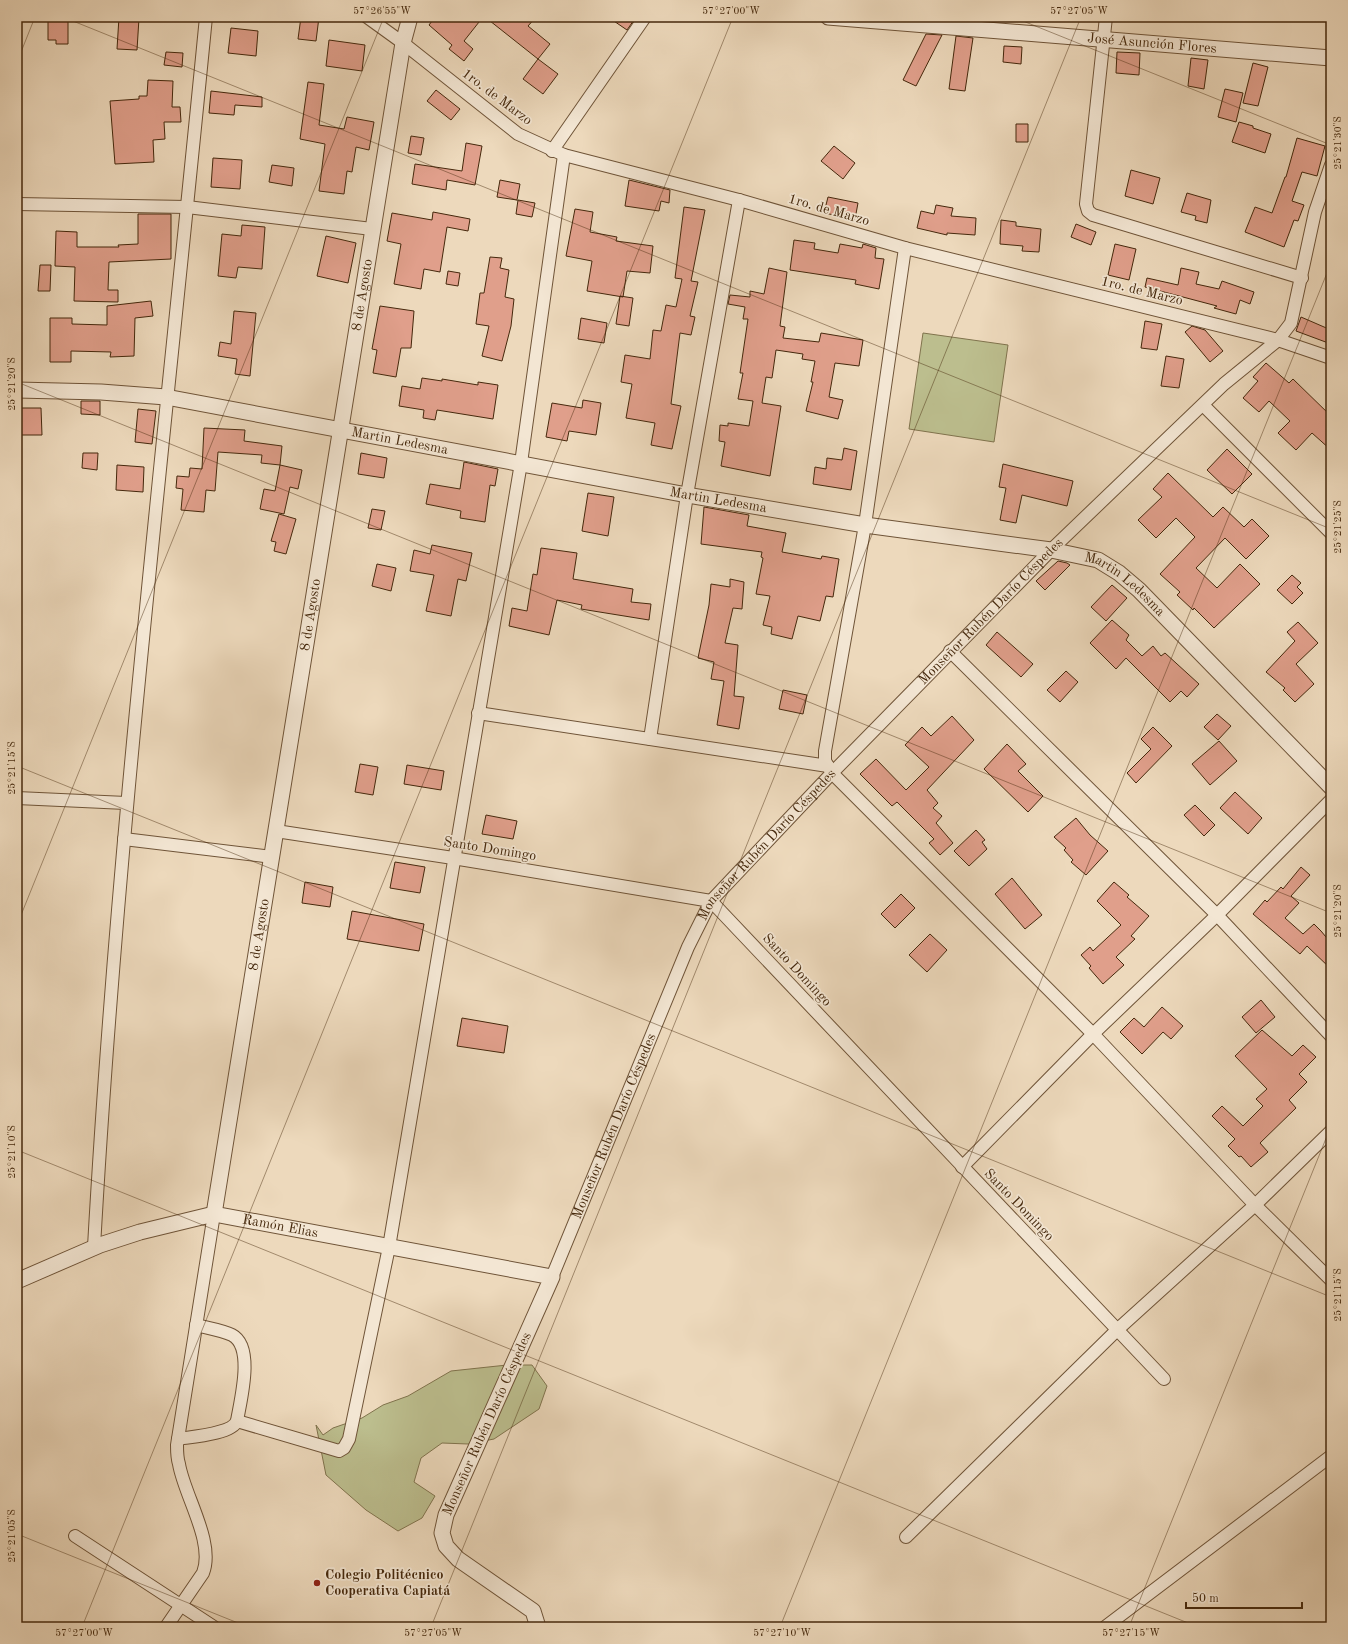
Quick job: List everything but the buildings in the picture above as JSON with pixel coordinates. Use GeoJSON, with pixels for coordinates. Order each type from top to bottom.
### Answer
{"type":"FeatureCollection","features":[{"type":"Feature","properties":{"kind":"street"},"geometry":{"type":"LineString","coordinates":[[94,1247],[102,1102],[126,803],[166,397],[188,207],[206,17]]}},
{"type":"Feature","properties":{"kind":"street","name":"1ro. de Marzo"},"geometry":{"type":"LineString","coordinates":[[367,17],[403,43],[518,134],[552,151],[739,200],[905,248],[1278,340],[1331,358]]}},
{"type":"Feature","properties":{"kind":"street","name":"8 de Agosto"},"geometry":{"type":"LineString","coordinates":[[214,1214],[372,229],[403,43],[410,17]]}},
{"type":"Feature","properties":{"kind":"street"},"geometry":{"type":"LineString","coordinates":[[552,151],[645,17]]}},
{"type":"Feature","properties":{"kind":"street","name":"José Asunción Flores"},"geometry":{"type":"LineString","coordinates":[[828,17],[1331,58]]}},
{"type":"Feature","properties":{"kind":"street"},"geometry":{"type":"LineString","coordinates":[[1106,17],[1086,204],[1088,211],[1093,215],[1302,278]]}},
{"type":"Feature","properties":{"kind":"street"},"geometry":{"type":"LineString","coordinates":[[237,1421],[340,1452],[344,1448],[351,1432],[389,1247],[453,858],[521,463],[564,155]]}},
{"type":"Feature","properties":{"kind":"street","name":"Monseñor Rubén Darío Céspedes"},"geometry":{"type":"LineString","coordinates":[[538,1627],[532,1611],[458,1559],[446,1546],[442,1533],[446,1515],[552,1277],[688,947],[711,901],[830,769],[1051,550],[1204,405],[1224,384],[1278,340],[1291,323],[1302,278],[1315,212],[1331,165]]}},
{"type":"Feature","properties":{"kind":"street"},"geometry":{"type":"LineString","coordinates":[[650,739],[687,495],[739,200]]}},
{"type":"Feature","properties":{"kind":"street"},"geometry":{"type":"LineString","coordinates":[[17,204],[188,207],[372,229]]}},
{"type":"Feature","properties":{"kind":"street"},"geometry":{"type":"LineString","coordinates":[[905,248],[865,526],[824,751],[825,761],[830,769],[1092,1034],[1255,1205],[1331,1280]]}},
{"type":"Feature","properties":{"kind":"street","name":"Martin Ledesma"},"geometry":{"type":"LineString","coordinates":[[17,390],[101,392],[166,397],[340,428],[687,495],[865,526],[1051,550],[1098,560],[1139,590],[1331,787]]}},
{"type":"Feature","properties":{"kind":"street"},"geometry":{"type":"LineString","coordinates":[[1204,405],[1331,533]]}},
{"type":"Feature","properties":{"kind":"street"},"geometry":{"type":"LineString","coordinates":[[950,651],[1217,915],[1331,1036]]}},
{"type":"Feature","properties":{"kind":"street"},"geometry":{"type":"LineString","coordinates":[[478,713],[650,739],[830,769]]}},
{"type":"Feature","properties":{"kind":"street"},"geometry":{"type":"LineString","coordinates":[[17,798],[126,803]]}},
{"type":"Feature","properties":{"kind":"street"},"geometry":{"type":"LineString","coordinates":[[962,1167],[1092,1034],[1217,915],[1331,800]]}},
{"type":"Feature","properties":{"kind":"street","name":"Santo Domingo"},"geometry":{"type":"LineString","coordinates":[[276,831],[453,858],[711,901],[1164,1379]]}},
{"type":"Feature","properties":{"kind":"street"},"geometry":{"type":"LineString","coordinates":[[124,839],[272,856]]}},
{"type":"Feature","properties":{"kind":"street"},"geometry":{"type":"LineString","coordinates":[[906,1537],[1117,1330],[1255,1205],[1331,1131]]}},
{"type":"Feature","properties":{"kind":"street"},"geometry":{"type":"LineString","coordinates":[[166,1627],[205,1568],[203,1536],[179,1465],[178,1439],[214,1214]]}},
{"type":"Feature","properties":{"kind":"street","name":"Ramón Elias"},"geometry":{"type":"LineString","coordinates":[[17,1281],[94,1247],[140,1232],[214,1214],[552,1277]]}},
{"type":"Feature","properties":{"kind":"street"},"geometry":{"type":"LineString","coordinates":[[178,1439],[234,1427],[237,1421],[244,1382],[244,1355],[241,1344],[233,1335],[196,1325]]}},
{"type":"Feature","properties":{"kind":"street"},"geometry":{"type":"LineString","coordinates":[[1105,1627],[1331,1456]]}},
{"type":"Feature","properties":{"kind":"street"},"geometry":{"type":"LineString","coordinates":[[75,1536],[179,1606],[214,1627]]}},
{"type":"Feature","properties":{"kind":"green space"},"geometry":{"type":"Polygon","coordinates":[[[923,333],[1008,345],[994,442],[909,429],[923,333]]]}},
{"type":"Feature","properties":{"kind":"green space"},"geometry":{"type":"Polygon","coordinates":[[[507,1365],[532,1365],[547,1386],[539,1409],[494,1439],[468,1444],[442,1443],[421,1458],[414,1482],[435,1496],[422,1518],[398,1531],[366,1510],[326,1475],[316,1425],[323,1435],[333,1428],[362,1418],[383,1405],[408,1396],[451,1371],[507,1365]]]}},
{"type":"Feature","properties":{"kind":"place","name":"Colegio Politécnico Cooperativa Capiatá"},"geometry":{"type":"Point","coordinates":[317,1583]}}]}
